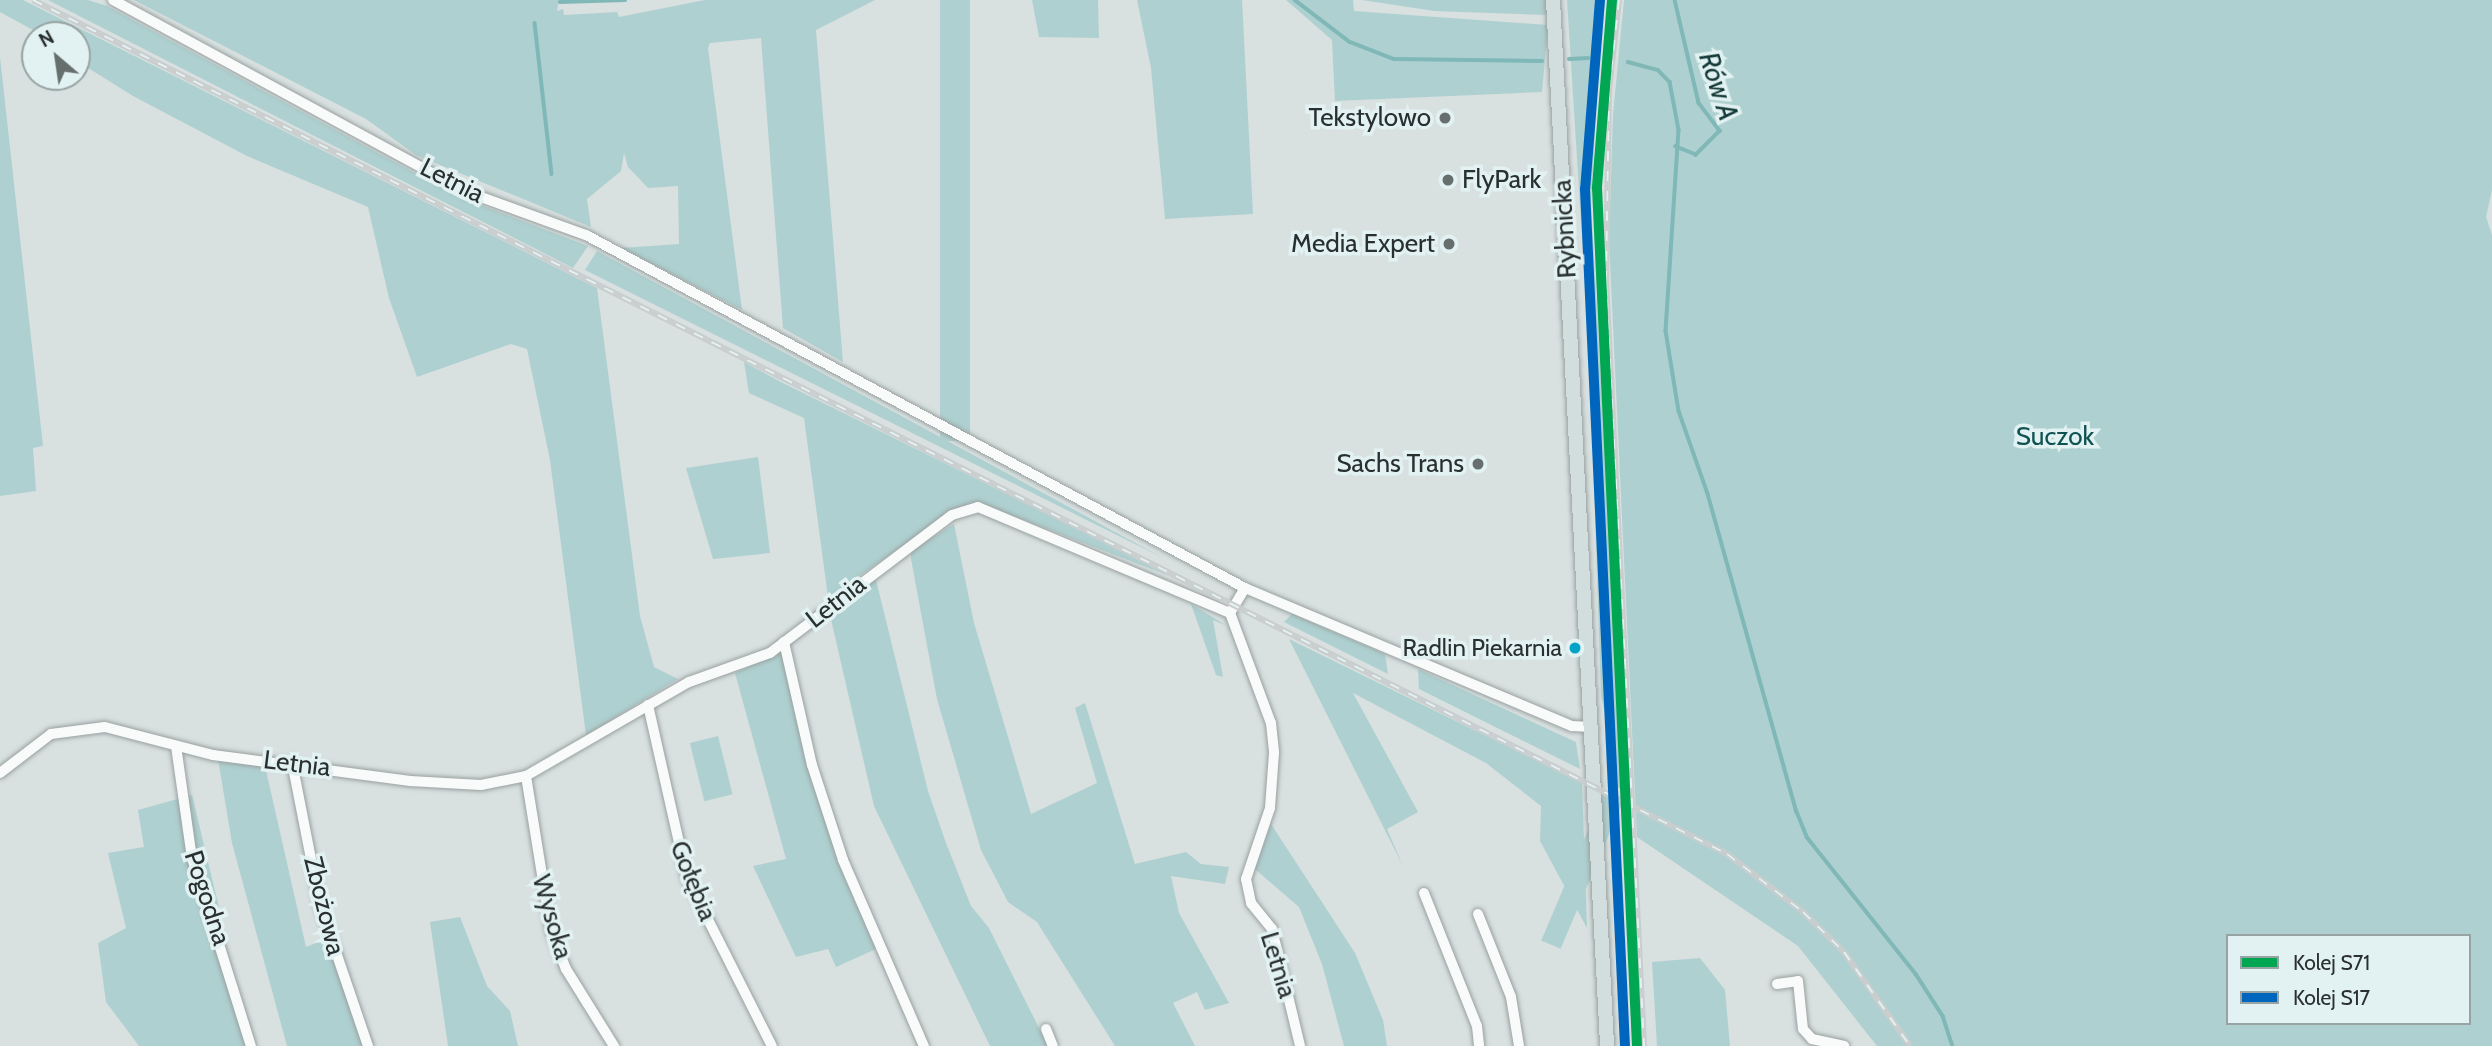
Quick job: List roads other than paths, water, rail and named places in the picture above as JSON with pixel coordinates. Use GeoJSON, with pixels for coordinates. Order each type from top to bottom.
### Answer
{"type":"FeatureCollection","features":[{"type":"Feature","properties":{"kind":"main road","name":"Rybnicka"},"geometry":{"type":"LineString","coordinates":[[1553,0],[1607,1046]]}},
{"type":"Feature","properties":{"kind":"street","name":"Letnia"},"geometry":{"type":"LineString","coordinates":[[113,0],[467,192],[586,235],[1245,588],[1572,726],[1591,727]]}},
{"type":"Feature","properties":{"kind":"street","name":"Letnia"},"geometry":{"type":"LineString","coordinates":[[0,774],[38,742],[75,730],[128,730],[176,746],[410,781],[481,785],[526,776],[648,705],[784,642],[952,515],[978,507],[1230,613],[1271,723],[1274,753],[1270,808],[1245,879],[1251,903],[1272,929],[1300,1046]]}},
{"type":"Feature","properties":{"kind":"street"},"geometry":{"type":"LineString","coordinates":[[1230,613],[1245,588]]}},
{"type":"Feature","properties":{"kind":"street"},"geometry":{"type":"LineString","coordinates":[[784,642],[813,765],[843,860],[924,1046]]}},
{"type":"Feature","properties":{"kind":"street","name":"Gołębia"},"geometry":{"type":"LineString","coordinates":[[648,705],[687,877],[772,1046]]}},
{"type":"Feature","properties":{"kind":"street","name":"Pogodna"},"geometry":{"type":"LineString","coordinates":[[176,746],[192,858],[251,1046]]}},
{"type":"Feature","properties":{"kind":"street","name":"Zbożowa"},"geometry":{"type":"LineString","coordinates":[[292,762],[320,905],[368,1046]]}},
{"type":"Feature","properties":{"kind":"street","name":"Wysoka"},"geometry":{"type":"LineString","coordinates":[[526,776],[551,931],[566,970],[614,1046]]}},
{"type":"Feature","properties":{"kind":"street"},"geometry":{"type":"LineString","coordinates":[[1424,893],[1477,1026],[1479,1046]]}},
{"type":"Feature","properties":{"kind":"street"},"geometry":{"type":"LineString","coordinates":[[1478,914],[1511,997],[1519,1046]]}},
{"type":"Feature","properties":{"kind":"street"},"geometry":{"type":"LineString","coordinates":[[1777,984],[1798,981],[1803,1029],[1812,1039],[1844,1046]]}},
{"type":"Feature","properties":{"kind":"street"},"geometry":{"type":"LineString","coordinates":[[1046,1029],[1053,1046]]}},
{"type":"Feature","properties":{"kind":"waterway"},"geometry":{"type":"LineString","coordinates":[[560,2],[625,0]]}},
{"type":"Feature","properties":{"kind":"waterway"},"geometry":{"type":"LineString","coordinates":[[1295,0],[1350,42],[1394,59],[1542,61]]}},
{"type":"Feature","properties":{"kind":"waterway","name":"Rów A"},"geometry":{"type":"LineString","coordinates":[[1675,0],[1699,103],[1720,131],[1696,155],[1676,147]]}},
{"type":"Feature","properties":{"kind":"waterway"},"geometry":{"type":"LineString","coordinates":[[535,23],[552,174]]}},
{"type":"Feature","properties":{"kind":"waterway"},"geometry":{"type":"LineString","coordinates":[[1569,59],[1588,58]]}},
{"type":"Feature","properties":{"kind":"waterway"},"geometry":{"type":"LineString","coordinates":[[1628,62],[1658,70],[1670,82],[1679,130],[1666,331],[1679,411],[1708,494],[1797,812],[1807,837],[1916,974],[1943,1016],[1953,1046]]}},
{"type":"Feature","properties":{"kind":"railway"},"geometry":{"type":"LineString","coordinates":[[33,0],[1727,854],[1803,912],[1844,952],[1910,1046]]}},
{"type":"Feature","properties":{"kind":"railway"},"geometry":{"type":"LineString","coordinates":[[1619,0],[1609,91],[1606,279],[1644,1046]]}},
{"type":"Feature","properties":{"kind":"rail line","name":"S17"},"geometry":{"type":"LineString","coordinates":[[1600,0],[1585,189],[1625,1046]]}},
{"type":"Feature","properties":{"kind":"rail line","name":"S71"},"geometry":{"type":"LineString","coordinates":[[1612,0],[1597,188],[1637,1046]]}},
{"type":"Feature","properties":{"kind":"place","name":"Tekstylowo"},"geometry":{"type":"Point","coordinates":[1445,118]}},
{"type":"Feature","properties":{"kind":"place","name":"FlyPark"},"geometry":{"type":"Point","coordinates":[1448,180]}},
{"type":"Feature","properties":{"kind":"place","name":"Media Expert"},"geometry":{"type":"Point","coordinates":[1449,244]}},
{"type":"Feature","properties":{"kind":"place","name":"Sachs Trans"},"geometry":{"type":"Point","coordinates":[1478,464]}},
{"type":"Feature","properties":{"kind":"place","name":"Radlin Piekarnia"},"geometry":{"type":"Point","coordinates":[1575,648]}},
{"type":"Feature","properties":{"kind":"park label","name":"Suczok"},"geometry":{"type":"Point","coordinates":[2055,437]}}]}
